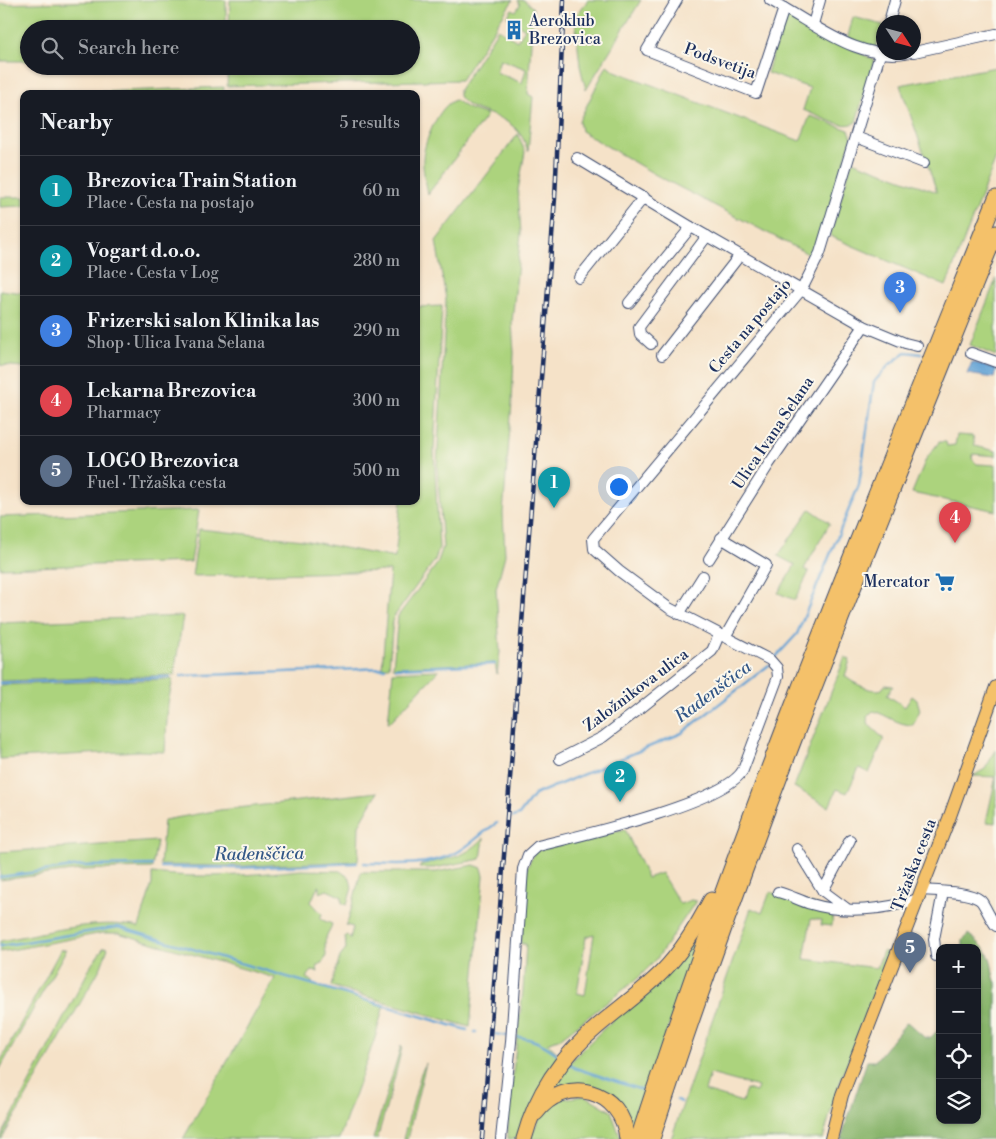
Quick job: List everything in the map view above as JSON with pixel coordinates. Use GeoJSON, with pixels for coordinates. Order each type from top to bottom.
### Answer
{"type":"FeatureCollection","features":[{"type":"Feature","properties":{"kind":"highway"},"geometry":{"type":"LineString","coordinates":[[638,1139],[681,1007],[737,850],[891,454],[996,198]]}},
{"type":"Feature","properties":{"kind":"highway"},"geometry":{"type":"LineString","coordinates":[[652,1139],[750,852],[832,641],[996,233]]}},
{"type":"Feature","properties":{"kind":"highway"},"geometry":{"type":"LineString","coordinates":[[526,1133],[542,1092],[565,1059],[596,1028],[663,971],[687,940],[711,901],[729,859],[737,850]]}},
{"type":"Feature","properties":{"kind":"highway"},"geometry":{"type":"LineString","coordinates":[[526,1133],[542,1105],[555,1096],[569,1091],[585,1091],[602,1097],[615,1108],[623,1121],[627,1139]]}},
{"type":"Feature","properties":{"kind":"main road","name":"Tržaška cesta"},"geometry":{"type":"LineString","coordinates":[[831,1139],[842,1095],[971,761],[996,686]]}},
{"type":"Feature","properties":{"kind":"street","name":"Podsvetija"},"geometry":{"type":"LineString","coordinates":[[677,0],[647,50],[756,93],[784,8]]}},
{"type":"Feature","properties":{"kind":"street"},"geometry":{"type":"LineString","coordinates":[[770,0],[852,45],[876,54]]}},
{"type":"Feature","properties":{"kind":"street"},"geometry":{"type":"LineString","coordinates":[[813,24],[820,0]]}},
{"type":"Feature","properties":{"kind":"street"},"geometry":{"type":"LineString","coordinates":[[891,15],[895,0]]}},
{"type":"Feature","properties":{"kind":"street"},"geometry":{"type":"LineString","coordinates":[[921,50],[996,34]]}},
{"type":"Feature","properties":{"kind":"street","name":"Cesta na postajo"},"geometry":{"type":"LineString","coordinates":[[678,614],[619,572],[594,549],[593,539],[802,289],[820,253],[879,60]]}},
{"type":"Feature","properties":{"kind":"street"},"geometry":{"type":"LineString","coordinates":[[856,137],[924,163]]}},
{"type":"Feature","properties":{"kind":"street"},"geometry":{"type":"LineString","coordinates":[[576,158],[644,197],[691,227],[864,326],[917,346]]}},
{"type":"Feature","properties":{"kind":"street"},"geometry":{"type":"LineString","coordinates":[[579,278],[644,197]]}},
{"type":"Feature","properties":{"kind":"street"},"geometry":{"type":"LineString","coordinates":[[630,303],[691,227]]}},
{"type":"Feature","properties":{"kind":"street"},"geometry":{"type":"LineString","coordinates":[[650,344],[640,334],[639,327],[707,236]]}},
{"type":"Feature","properties":{"kind":"street"},"geometry":{"type":"LineString","coordinates":[[662,355],[740,255]]}},
{"type":"Feature","properties":{"kind":"street","name":"Ulica Ivana Selana"},"geometry":{"type":"LineString","coordinates":[[709,559],[769,464],[864,326]]}},
{"type":"Feature","properties":{"kind":"street"},"geometry":{"type":"LineString","coordinates":[[971,353],[996,362]]}},
{"type":"Feature","properties":{"kind":"street","name":"Založnikova ulica"},"geometry":{"type":"LineString","coordinates":[[560,759],[603,737],[712,651],[766,565],[722,538]]}},
{"type":"Feature","properties":{"kind":"street"},"geometry":{"type":"LineString","coordinates":[[502,1139],[525,859],[538,846],[625,824],[718,790],[735,781],[744,770],[778,677],[773,662],[678,614],[703,576]]}},
{"type":"Feature","properties":{"kind":"street"},"geometry":{"type":"LineString","coordinates":[[823,891],[850,840]]}},
{"type":"Feature","properties":{"kind":"street"},"geometry":{"type":"LineString","coordinates":[[797,849],[823,891],[846,908]]}},
{"type":"Feature","properties":{"kind":"street"},"geometry":{"type":"LineString","coordinates":[[778,892],[812,904],[879,909],[920,894],[943,892],[970,896],[982,902],[996,915]]}},
{"type":"Feature","properties":{"kind":"street"},"geometry":{"type":"LineString","coordinates":[[936,956],[934,939],[943,892]]}},
{"type":"Feature","properties":{"kind":"street"},"geometry":{"type":"LineString","coordinates":[[982,902],[996,926]]}},
{"type":"Feature","properties":{"kind":"green space"},"geometry":{"type":"Polygon","coordinates":[[[226,0],[226,20],[20,20],[20,61],[0,61],[0,4],[226,0]]]}},
{"type":"Feature","properties":{"kind":"green space"},"geometry":{"type":"Polygon","coordinates":[[[230,0],[513,0],[461,80],[227,86],[228,75],[420,75],[420,20],[229,20],[230,0]]]}},
{"type":"Feature","properties":{"kind":"green space"},"geometry":{"type":"Polygon","coordinates":[[[518,0],[524,0],[533,8],[528,94],[533,97],[528,151],[522,137],[514,127],[504,120],[465,103],[459,96],[459,90],[498,29],[517,41],[525,29],[507,17],[512,9],[516,11],[520,5],[518,0]],[[500,59],[496,72],[522,83],[526,69],[500,59]]]}},
{"type":"Feature","properties":{"kind":"green space"},"geometry":{"type":"Polygon","coordinates":[[[588,0],[641,0],[586,90],[580,66],[575,17],[588,0]]]}},
{"type":"Feature","properties":{"kind":"green space"},"geometry":{"type":"Polygon","coordinates":[[[785,13],[874,60],[856,122],[845,125],[803,110],[810,88],[767,73],[785,13]]]}},
{"type":"Feature","properties":{"kind":"green space"},"geometry":{"type":"Polygon","coordinates":[[[853,17],[876,23],[875,50],[847,40],[853,17]]]}},
{"type":"Feature","properties":{"kind":"green space"},"geometry":{"type":"Polygon","coordinates":[[[607,65],[615,71],[800,141],[810,116],[849,130],[852,137],[816,250],[812,256],[656,175],[581,131],[579,121],[607,65]]]}},
{"type":"Feature","properties":{"kind":"green space"},"geometry":{"type":"Polygon","coordinates":[[[996,67],[996,158],[946,286],[830,236],[852,161],[937,192],[900,85],[996,67]]]}},
{"type":"Feature","properties":{"kind":"green space"},"geometry":{"type":"Polygon","coordinates":[[[224,87],[224,90],[147,90],[224,87]]]}},
{"type":"Feature","properties":{"kind":"green space"},"geometry":{"type":"Polygon","coordinates":[[[455,100],[467,108],[487,115],[428,194],[423,162],[426,143],[438,116],[449,103],[455,100]]]}},
{"type":"Feature","properties":{"kind":"green space"},"geometry":{"type":"Polygon","coordinates":[[[518,134],[525,152],[518,190],[521,233],[512,322],[514,353],[512,403],[503,513],[505,555],[496,589],[500,652],[497,674],[495,663],[393,667],[398,616],[437,564],[443,547],[437,466],[446,299],[436,241],[518,134]]]}},
{"type":"Feature","properties":{"kind":"green space"},"geometry":{"type":"Polygon","coordinates":[[[0,197],[20,197],[20,206],[0,207],[0,197]]]}},
{"type":"Feature","properties":{"kind":"green space"},"geometry":{"type":"Polygon","coordinates":[[[996,279],[996,356],[970,345],[996,279]]]}},
{"type":"Feature","properties":{"kind":"green space"},"geometry":{"type":"Polygon","coordinates":[[[0,290],[20,292],[20,367],[0,365],[0,290]]]}},
{"type":"Feature","properties":{"kind":"green space"},"geometry":{"type":"Polygon","coordinates":[[[442,306],[434,450],[439,548],[435,560],[393,618],[389,667],[382,667],[390,571],[192,576],[199,529],[303,540],[395,558],[401,505],[420,505],[420,307],[442,306]]]}},
{"type":"Feature","properties":{"kind":"green space"},"geometry":{"type":"Polygon","coordinates":[[[957,435],[973,436],[975,446],[996,451],[996,456],[973,454],[972,459],[977,464],[996,465],[996,511],[912,493],[926,459],[939,442],[946,442],[947,446],[955,445],[957,435]]]}},
{"type":"Feature","properties":{"kind":"green space"},"geometry":{"type":"Polygon","coordinates":[[[810,509],[830,523],[804,569],[809,572],[795,600],[778,593],[795,565],[778,556],[810,509]]]}},
{"type":"Feature","properties":{"kind":"green space"},"geometry":{"type":"Polygon","coordinates":[[[199,510],[191,562],[0,568],[0,517],[199,510]]]}},
{"type":"Feature","properties":{"kind":"green space"},"geometry":{"type":"Polygon","coordinates":[[[183,616],[174,675],[0,681],[0,623],[183,616]]]}},
{"type":"Feature","properties":{"kind":"green space"},"geometry":{"type":"Polygon","coordinates":[[[845,657],[850,660],[845,676],[848,679],[873,690],[882,689],[885,685],[893,686],[887,695],[905,707],[912,696],[917,700],[920,710],[913,725],[897,722],[873,711],[867,717],[869,725],[883,738],[883,741],[869,773],[859,768],[847,793],[837,789],[829,807],[794,787],[845,657]]]}},
{"type":"Feature","properties":{"kind":"green space"},"geometry":{"type":"Polygon","coordinates":[[[439,670],[390,722],[388,723],[393,672],[439,670]]]}},
{"type":"Feature","properties":{"kind":"green space"},"geometry":{"type":"Polygon","coordinates":[[[173,679],[168,703],[165,752],[139,751],[0,759],[0,685],[173,679]]]}},
{"type":"Feature","properties":{"kind":"green space"},"geometry":{"type":"Polygon","coordinates":[[[996,750],[996,777],[973,776],[985,769],[996,750]]]}},
{"type":"Feature","properties":{"kind":"green space"},"geometry":{"type":"Polygon","coordinates":[[[996,777],[996,823],[986,822],[996,777]]]}},
{"type":"Feature","properties":{"kind":"green space"},"geometry":{"type":"Polygon","coordinates":[[[378,792],[359,825],[358,861],[245,866],[160,865],[164,820],[220,810],[378,792]]]}},
{"type":"Feature","properties":{"kind":"green space"},"geometry":{"type":"Polygon","coordinates":[[[625,829],[647,878],[661,873],[680,904],[691,900],[696,901],[656,960],[637,979],[561,1038],[547,1043],[560,1055],[519,1139],[508,1139],[508,1112],[523,991],[526,944],[521,944],[527,868],[535,851],[625,829]],[[594,934],[586,937],[577,993],[585,995],[594,934]]]}},
{"type":"Feature","properties":{"kind":"green space"},"geometry":{"type":"Polygon","coordinates":[[[484,838],[481,859],[435,868],[419,868],[421,865],[461,855],[484,838]]]}},
{"type":"Feature","properties":{"kind":"green space"},"geometry":{"type":"Polygon","coordinates":[[[157,841],[152,868],[80,870],[0,880],[0,852],[157,841]]]}},
{"type":"Feature","properties":{"kind":"green space"},"geometry":{"type":"Polygon","coordinates":[[[474,865],[482,868],[484,876],[470,1027],[331,986],[340,957],[346,949],[345,936],[347,935],[350,939],[353,927],[345,925],[348,921],[361,872],[436,872],[474,865]]]}},
{"type":"Feature","properties":{"kind":"green space"},"geometry":{"type":"Polygon","coordinates":[[[301,870],[340,871],[350,878],[352,888],[347,905],[342,903],[342,897],[327,890],[320,893],[320,887],[318,886],[311,902],[322,914],[320,919],[332,924],[325,943],[325,959],[317,967],[318,972],[312,971],[306,978],[312,981],[312,984],[384,1005],[375,1038],[339,1139],[183,1139],[275,978],[118,933],[103,933],[0,952],[0,941],[52,931],[106,924],[139,927],[152,884],[152,873],[208,876],[301,870]]]}},
{"type":"Feature","properties":{"kind":"green space"},"geometry":{"type":"Polygon","coordinates":[[[770,892],[833,910],[832,926],[821,925],[822,920],[811,919],[804,959],[877,968],[883,951],[889,954],[836,1093],[823,1139],[671,1139],[751,908],[762,913],[770,892]],[[710,1074],[705,1091],[742,1102],[746,1089],[756,1092],[758,1087],[710,1074]]]}},
{"type":"Feature","properties":{"kind":"green space"},"geometry":{"type":"Polygon","coordinates":[[[968,934],[980,944],[963,944],[963,940],[968,934]]]}},
{"type":"Feature","properties":{"kind":"green space"},"geometry":{"type":"Polygon","coordinates":[[[696,938],[699,941],[633,1128],[604,1094],[548,1095],[560,1074],[578,1054],[696,938]]]}},
{"type":"Feature","properties":{"kind":"green space"},"geometry":{"type":"Polygon","coordinates":[[[981,945],[991,962],[996,983],[996,1139],[841,1139],[867,1061],[875,1061],[907,1022],[925,1038],[930,1038],[936,1032],[936,1124],[981,1124],[981,945]]]}},
{"type":"Feature","properties":{"kind":"green space"},"geometry":{"type":"Polygon","coordinates":[[[104,947],[108,948],[101,967],[2,1139],[0,1139],[92,964],[104,947]]]}},
{"type":"Feature","properties":{"kind":"green space"},"geometry":{"type":"Polygon","coordinates":[[[61,949],[66,950],[0,1069],[0,1062],[61,949]]]}},
{"type":"Feature","properties":{"kind":"green space"},"geometry":{"type":"Polygon","coordinates":[[[401,1046],[377,1139],[373,1139],[401,1046]]]}},
{"type":"Feature","properties":{"kind":"green space"},"geometry":{"type":"Polygon","coordinates":[[[426,1063],[407,1139],[403,1139],[421,1073],[426,1063]]]}},
{"type":"Feature","properties":{"kind":"green space"},"geometry":{"type":"Polygon","coordinates":[[[586,1096],[611,1111],[621,1139],[530,1139],[540,1117],[558,1099],[586,1096]]]}},
{"type":"Feature","properties":{"kind":"water"},"geometry":{"type":"Polygon","coordinates":[[[972,362],[996,369],[994,378],[967,374],[972,362]]]}},
{"type":"Feature","properties":{"kind":"waterway"},"geometry":{"type":"LineString","coordinates":[[773,660],[797,634],[859,485],[874,382],[889,365],[906,352],[922,354]]}},
{"type":"Feature","properties":{"kind":"waterway"},"geometry":{"type":"LineString","coordinates":[[396,668],[495,664]]}},
{"type":"Feature","properties":{"kind":"waterway","name":"Radenščica"},"geometry":{"type":"LineString","coordinates":[[513,817],[519,815],[534,795],[682,733],[769,665]]}},
{"type":"Feature","properties":{"kind":"waterway"},"geometry":{"type":"LineString","coordinates":[[181,676],[385,668]]}},
{"type":"Feature","properties":{"kind":"waterway"},"geometry":{"type":"LineString","coordinates":[[0,683],[170,677]]}},
{"type":"Feature","properties":{"kind":"waterway","name":"Radenščica"},"geometry":{"type":"LineString","coordinates":[[364,863],[411,864],[434,861],[461,850],[497,823]]}},
{"type":"Feature","properties":{"kind":"waterway","name":"Radenščica"},"geometry":{"type":"LineString","coordinates":[[161,867],[240,868],[357,863]]}},
{"type":"Feature","properties":{"kind":"waterway","name":"Radenščica"},"geometry":{"type":"LineString","coordinates":[[0,877],[80,866],[152,865]]}},
{"type":"Feature","properties":{"kind":"waterway"},"geometry":{"type":"LineString","coordinates":[[0,946],[118,927],[467,1030]]}},
{"type":"Feature","properties":{"kind":"waterway"},"geometry":{"type":"LineString","coordinates":[[495,1034],[507,1036]]}},
{"type":"Feature","properties":{"kind":"waterway"},"geometry":{"type":"LineString","coordinates":[[518,1037],[530,1039],[541,1044],[561,1057]]}},
{"type":"Feature","properties":{"kind":"waterway"},"geometry":{"type":"LineString","coordinates":[[569,1063],[575,1068],[642,1090]]}},
{"type":"Feature","properties":{"kind":"waterway"},"geometry":{"type":"LineString","coordinates":[[677,1100],[681,1102]]}},
{"type":"Feature","properties":{"kind":"railway"},"geometry":{"type":"LineString","coordinates":[[482,1139],[555,198],[564,0]]}},
{"type":"Feature","properties":{"kind":"place","name":"Aeroklub Brezovica"},"geometry":{"type":"Point","coordinates":[514,30]}},
{"type":"Feature","properties":{"kind":"place","name":"Frizerski salon Klinika las"},"geometry":{"type":"Point","coordinates":[900,313]}},
{"type":"Feature","properties":{"kind":"place","name":"Brezovica Train Station"},"geometry":{"type":"Point","coordinates":[554,508]}},
{"type":"Feature","properties":{"kind":"place","name":"Lekarna Brezovica"},"geometry":{"type":"Point","coordinates":[955,543]}},
{"type":"Feature","properties":{"kind":"place","name":"Mercator"},"geometry":{"type":"Point","coordinates":[945,582]}},
{"type":"Feature","properties":{"kind":"place","name":"Vogart d.o.o."},"geometry":{"type":"Point","coordinates":[620,802]}},
{"type":"Feature","properties":{"kind":"place","name":"LOGO Brezovica"},"geometry":{"type":"Point","coordinates":[910,973]}}]}
